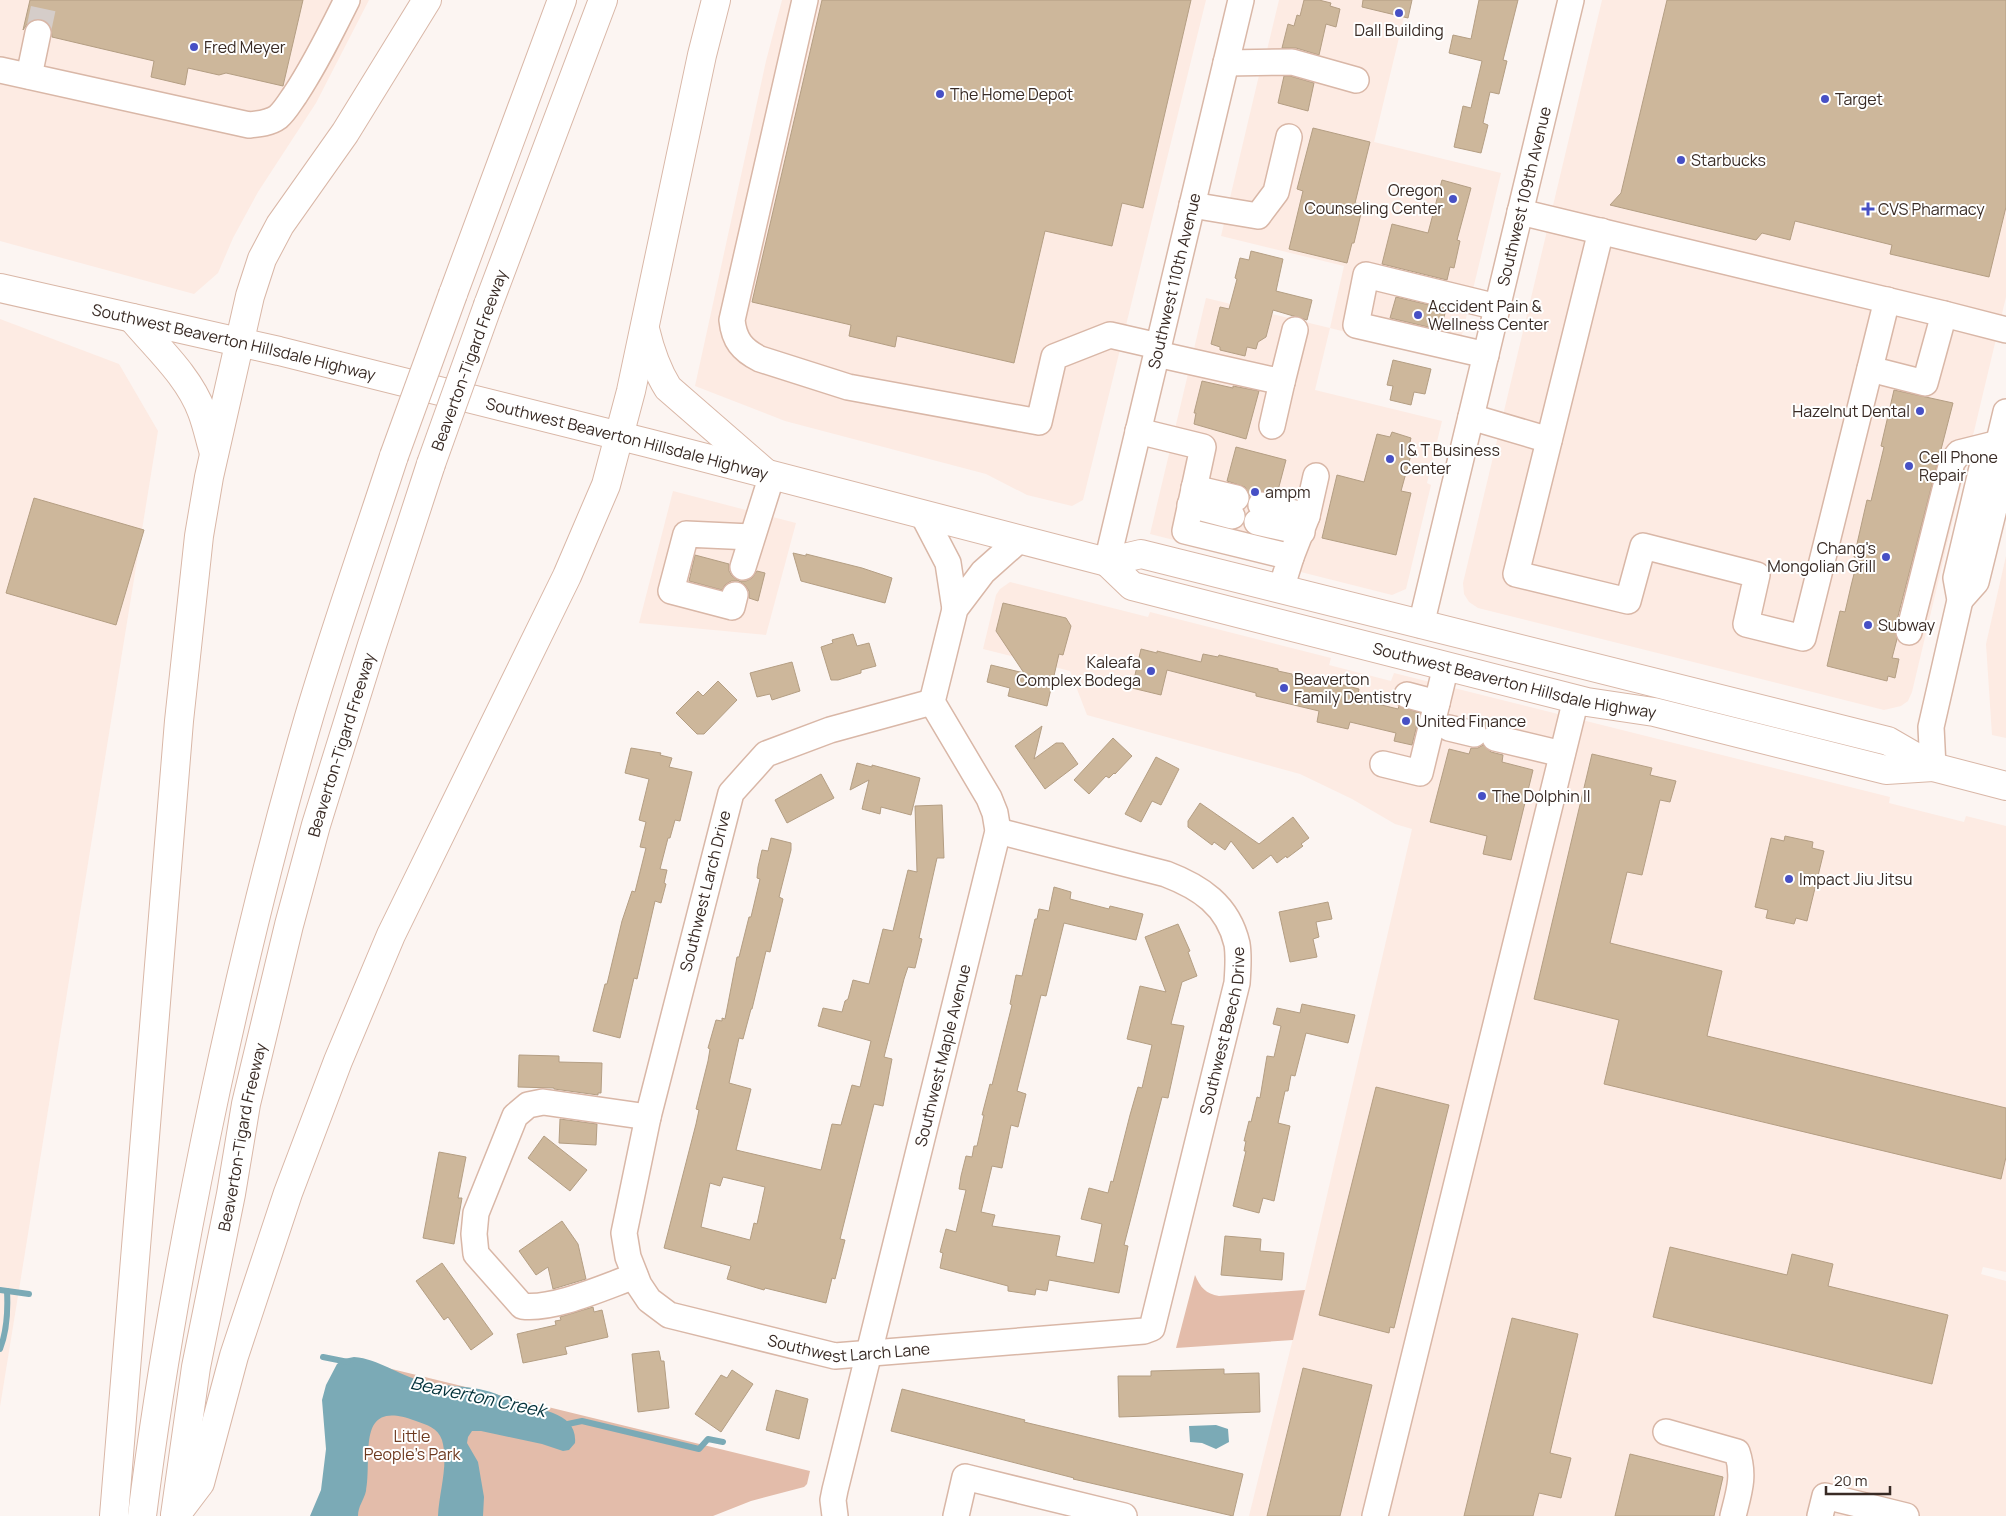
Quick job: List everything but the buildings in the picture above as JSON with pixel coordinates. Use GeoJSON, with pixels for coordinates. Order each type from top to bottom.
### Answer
{"type":"FeatureCollection","features":[{"type":"Feature","properties":{"kind":"main road"},"geometry":{"type":"LineString","coordinates":[[114,1516],[180,712],[198,536],[250,296],[262,259],[280,225],[345,133],[427,0]]}},
{"type":"Feature","properties":{"kind":"main road"},"geometry":{"type":"LineString","coordinates":[[142,1516],[161,1380],[186,1238],[208,1129],[251,934],[310,716],[394,456],[562,0]]}},
{"type":"Feature","properties":{"kind":"main road","name":"Beaverton-Tigard Freeway"},"geometry":{"type":"LineString","coordinates":[[175,1516],[196,1367],[231,1194],[246,1104],[289,925],[316,825],[431,464],[488,305],[604,0]]}},
{"type":"Feature","properties":{"kind":"main road"},"geometry":{"type":"LineString","coordinates":[[175,1516],[200,1483],[234,1356],[288,1193],[338,1061],[391,935],[567,576],[606,485],[631,391],[702,55],[716,0]]}},
{"type":"Feature","properties":{"kind":"main road","name":"Southwest Beaverton Hillsdale Highway"},"geometry":{"type":"LineString","coordinates":[[0,288],[240,342],[620,436],[1107,562],[1140,554],[1282,589],[1888,741],[1933,768]]}},
{"type":"Feature","properties":{"kind":"main road"},"geometry":{"type":"LineString","coordinates":[[132,318],[173,366],[195,397],[202,411],[215,455]]}},
{"type":"Feature","properties":{"kind":"main road"},"geometry":{"type":"LineString","coordinates":[[644,325],[652,357],[668,388],[770,475]]}},
{"type":"Feature","properties":{"kind":"main road","name":"Southwest Beaverton Hillsdale Highway"},"geometry":{"type":"LineString","coordinates":[[1107,562],[1132,586],[1576,699],[1654,712],[1886,770],[1933,768],[2006,786]]}},
{"type":"Feature","properties":{"kind":"main road"},"geometry":{"type":"LineString","coordinates":[[1378,649],[1415,634],[1421,625]]}},
{"type":"Feature","properties":{"kind":"street"},"geometry":{"type":"LineString","coordinates":[[0,70],[249,125],[269,122],[279,116],[306,79],[347,0]]}},
{"type":"Feature","properties":{"kind":"street"},"geometry":{"type":"LineString","coordinates":[[805,0],[732,320],[734,333],[739,344],[748,353],[760,359],[848,387],[1039,422],[1054,357],[1110,335],[1158,350],[1282,382]]}},
{"type":"Feature","properties":{"kind":"street","name":"Southwest 110th Avenue"},"geometry":{"type":"LineString","coordinates":[[1107,562],[1241,0]]}},
{"type":"Feature","properties":{"kind":"street","name":"Southwest 109th Avenue"},"geometry":{"type":"LineString","coordinates":[[1421,625],[1571,0]]}},
{"type":"Feature","properties":{"kind":"street"},"geometry":{"type":"LineString","coordinates":[[29,76],[38,33]]}},
{"type":"Feature","properties":{"kind":"street"},"geometry":{"type":"LineString","coordinates":[[1226,63],[1292,62],[1356,80]]}},
{"type":"Feature","properties":{"kind":"street"},"geometry":{"type":"LineString","coordinates":[[1192,205],[1258,216],[1276,192],[1290,137]]}},
{"type":"Feature","properties":{"kind":"street"},"geometry":{"type":"LineString","coordinates":[[1520,212],[2006,330]]}},
{"type":"Feature","properties":{"kind":"street"},"geometry":{"type":"LineString","coordinates":[[1601,231],[1516,574],[1628,601],[1643,546],[1757,576],[1746,624],[1803,638],[1887,300]]}},
{"type":"Feature","properties":{"kind":"street"},"geometry":{"type":"LineString","coordinates":[[1486,355],[1356,325],[1366,275],[1497,307]]}},
{"type":"Feature","properties":{"kind":"street"},"geometry":{"type":"LineString","coordinates":[[1870,369],[1925,383],[1944,314]]}},
{"type":"Feature","properties":{"kind":"street"},"geometry":{"type":"LineString","coordinates":[[1272,426],[1295,330]]}},
{"type":"Feature","properties":{"kind":"street"},"geometry":{"type":"LineString","coordinates":[[1933,768],[1931,727],[1960,600],[1956,578],[1979,477],[1982,468],[1997,449],[2006,412]]}},
{"type":"Feature","properties":{"kind":"street"},"geometry":{"type":"LineString","coordinates":[[1471,417],[1549,440]]}},
{"type":"Feature","properties":{"kind":"street"},"geometry":{"type":"LineString","coordinates":[[1138,431],[1203,447],[1178,564]]}},
{"type":"Feature","properties":{"kind":"street"},"geometry":{"type":"LineString","coordinates":[[1960,600],[1976,582],[1984,551],[2000,507],[2002,472],[1997,449]]}},
{"type":"Feature","properties":{"kind":"street"},"geometry":{"type":"LineString","coordinates":[[1909,632],[1952,462],[1959,454],[1997,449]]}},
{"type":"Feature","properties":{"kind":"street"},"geometry":{"type":"LineString","coordinates":[[743,567],[770,475]]}},
{"type":"Feature","properties":{"kind":"street"},"geometry":{"type":"LineString","coordinates":[[1282,589],[1290,557],[1304,524],[1316,476]]}},
{"type":"Feature","properties":{"kind":"street"},"geometry":{"type":"LineString","coordinates":[[1192,497],[1234,507]]}},
{"type":"Feature","properties":{"kind":"street"},"geometry":{"type":"LineString","coordinates":[[1259,513],[1304,524]]}},
{"type":"Feature","properties":{"kind":"street"},"geometry":{"type":"LineString","coordinates":[[923,515],[948,563],[956,609]]}},
{"type":"Feature","properties":{"kind":"street"},"geometry":{"type":"LineString","coordinates":[[1185,531],[1290,557]]}},
{"type":"Feature","properties":{"kind":"street"},"geometry":{"type":"LineString","coordinates":[[1984,551],[1991,540],[2006,533]]}},
{"type":"Feature","properties":{"kind":"street"},"geometry":{"type":"LineString","coordinates":[[735,595],[732,607],[671,591],[686,534],[751,537]]}},
{"type":"Feature","properties":{"kind":"street"},"geometry":{"type":"LineString","coordinates":[[932,702],[956,609],[983,572],[1019,540]]}},
{"type":"Feature","properties":{"kind":"street"},"geometry":{"type":"LineString","coordinates":[[1920,590],[1960,600]]}},
{"type":"Feature","properties":{"kind":"street"},"geometry":{"type":"LineString","coordinates":[[1383,764],[1420,773],[1446,666]]}},
{"type":"Feature","properties":{"kind":"street"},"geometry":{"type":"LineString","coordinates":[[1407,695],[1437,703]]}},
{"type":"Feature","properties":{"kind":"street"},"geometry":{"type":"LineString","coordinates":[[1375,1516],[1576,699]]}},
{"type":"Feature","properties":{"kind":"street","name":"Southwest Maple Avenue"},"geometry":{"type":"LineString","coordinates":[[835,1516],[834,1490],[998,831],[988,798],[932,702]]}},
{"type":"Feature","properties":{"kind":"street","name":"Southwest Larch Drive"},"geometry":{"type":"LineString","coordinates":[[627,1210],[648,1117],[730,793],[766,754],[830,730],[932,702]]}},
{"type":"Feature","properties":{"kind":"street"},"geometry":{"type":"LineString","coordinates":[[1449,728],[1562,754]]}},
{"type":"Feature","properties":{"kind":"street","name":"Southwest Beech Drive"},"geometry":{"type":"LineString","coordinates":[[998,831],[1166,874],[1190,883],[1208,896],[1223,912],[1232,929],[1237,945],[1237,983],[1152,1328]]}},
{"type":"Feature","properties":{"kind":"street"},"geometry":{"type":"LineString","coordinates":[[635,1276],[577,1296],[536,1307],[522,1306],[476,1254],[474,1234],[476,1213],[516,1116],[528,1105],[543,1102],[648,1117]]}},
{"type":"Feature","properties":{"kind":"street","name":"Southwest Larch Lane"},"geometry":{"type":"LineString","coordinates":[[627,1210],[624,1233],[628,1257],[635,1276],[649,1300],[669,1315],[834,1356],[1144,1331],[1152,1328]]}},
{"type":"Feature","properties":{"kind":"street"},"geometry":{"type":"LineString","coordinates":[[1666,1432],[1737,1452],[1742,1466],[1741,1483],[1733,1516]]}},
{"type":"Feature","properties":{"kind":"street"},"geometry":{"type":"LineString","coordinates":[[956,1516],[965,1477],[1124,1516]]}},
{"type":"Feature","properties":{"kind":"street"},"geometry":{"type":"LineString","coordinates":[[1820,1516],[1825,1496],[1906,1516]]}},
{"type":"Feature","properties":{"kind":"shaded area"},"geometry":{"type":"Polygon","coordinates":[[[0,0],[369,0],[316,103],[258,192],[233,238],[218,273],[194,294],[0,241],[0,0]]]}},
{"type":"Feature","properties":{"kind":"shaded area"},"geometry":{"type":"Polygon","coordinates":[[[782,0],[1206,0],[1083,500],[1072,506],[1027,495],[986,474],[785,421],[695,386],[766,61],[782,0]]]}},
{"type":"Feature","properties":{"kind":"shaded area"},"geometry":{"type":"Polygon","coordinates":[[[1279,0],[1408,0],[1374,142],[1501,173],[1456,360],[1330,328],[1344,266],[1221,236],[1265,50],[1267,50],[1279,0]]]}},
{"type":"Feature","properties":{"kind":"shaded area"},"geometry":{"type":"Polygon","coordinates":[[[1602,0],[2006,0],[2006,297],[1912,692],[1908,701],[1901,706],[1884,710],[1478,608],[1469,602],[1464,594],[1463,583],[1602,0]]]}},
{"type":"Feature","properties":{"kind":"shaded area"},"geometry":{"type":"Polygon","coordinates":[[[1206,298],[1330,328],[1315,390],[1442,421],[1427,483],[1431,485],[1406,589],[1392,595],[1150,534],[1206,298]]]}},
{"type":"Feature","properties":{"kind":"shaded area"},"geometry":{"type":"Polygon","coordinates":[[[0,319],[119,364],[158,431],[0,1407],[0,319]]]}},
{"type":"Feature","properties":{"kind":"shaded area"},"geometry":{"type":"Polygon","coordinates":[[[673,491],[796,523],[766,635],[639,623],[673,491]]]}},
{"type":"Feature","properties":{"kind":"shaded area"},"geometry":{"type":"Polygon","coordinates":[[[2006,556],[2006,738],[1992,735],[1986,644],[2006,556]]]}},
{"type":"Feature","properties":{"kind":"shaded area"},"geometry":{"type":"Polygon","coordinates":[[[1010,582],[1148,617],[1150,612],[1331,658],[1329,665],[1391,681],[1394,673],[1890,797],[1889,803],[1964,822],[1966,816],[2006,826],[2006,1272],[1983,1267],[1981,1274],[2006,1281],[2006,1516],[1249,1516],[1305,1290],[1412,829],[1395,824],[1352,799],[1300,774],[1087,715],[1070,671],[983,649],[996,595],[1000,589],[1010,582]]]}},
{"type":"Feature","properties":{"kind":"green space"},"geometry":{"type":"Polygon","coordinates":[[[1195,1275],[1204,1289],[1210,1294],[1219,1296],[1305,1290],[1293,1340],[1176,1348],[1195,1275]]]}},
{"type":"Feature","properties":{"kind":"green space","name":"Little People's Park"},"geometry":{"type":"Polygon","coordinates":[[[359,1361],[810,1471],[807,1484],[804,1487],[751,1501],[713,1516],[324,1516],[359,1361]]]}},
{"type":"Feature","properties":{"kind":"water"},"geometry":{"type":"Polygon","coordinates":[[[354,1357],[372,1361],[422,1381],[487,1391],[515,1402],[544,1410],[563,1418],[570,1424],[574,1432],[575,1443],[569,1450],[563,1451],[542,1444],[481,1431],[472,1431],[467,1443],[478,1462],[484,1497],[483,1516],[438,1516],[444,1459],[444,1449],[440,1436],[432,1428],[416,1421],[396,1416],[383,1417],[375,1423],[370,1434],[366,1491],[358,1516],[310,1516],[321,1490],[326,1449],[322,1400],[326,1385],[337,1364],[344,1359],[354,1357]]]}},
{"type":"Feature","properties":{"kind":"water"},"geometry":{"type":"Polygon","coordinates":[[[1216,1425],[1228,1429],[1229,1442],[1216,1449],[1202,1443],[1190,1442],[1189,1426],[1216,1425]]]}},
{"type":"Feature","properties":{"kind":"waterway","name":"Beaverton Creek"},"geometry":{"type":"LineString","coordinates":[[0,1290],[29,1294]]}},
{"type":"Feature","properties":{"kind":"waterway"},"geometry":{"type":"LineString","coordinates":[[0,1349],[6,1320],[7,1291]]}},
{"type":"Feature","properties":{"kind":"waterway","name":"Beaverton Creek"},"geometry":{"type":"LineString","coordinates":[[323,1357],[348,1362]]}},
{"type":"Feature","properties":{"kind":"waterway","name":"Beaverton Creek"},"geometry":{"type":"LineString","coordinates":[[563,1425],[582,1421],[699,1449],[708,1439],[723,1442]]}},
{"type":"Feature","properties":{"kind":"tunnel"},"geometry":{"type":"LineString","coordinates":[[38,33],[45,0]]}},
{"type":"Feature","properties":{"kind":"place","name":"Dall Building"},"geometry":{"type":"Point","coordinates":[1399,13]}},
{"type":"Feature","properties":{"kind":"place","name":"Fred Meyer"},"geometry":{"type":"Point","coordinates":[194,47]}},
{"type":"Feature","properties":{"kind":"place","name":"The Home Depot"},"geometry":{"type":"Point","coordinates":[940,94]}},
{"type":"Feature","properties":{"kind":"place","name":"Target"},"geometry":{"type":"Point","coordinates":[1825,99]}},
{"type":"Feature","properties":{"kind":"place","name":"Starbucks"},"geometry":{"type":"Point","coordinates":[1681,160]}},
{"type":"Feature","properties":{"kind":"place","name":"Oregon Counseling Center"},"geometry":{"type":"Point","coordinates":[1453,199]}},
{"type":"Feature","properties":{"kind":"place","name":"CVS Pharmacy"},"geometry":{"type":"Point","coordinates":[1868,209]}},
{"type":"Feature","properties":{"kind":"place","name":"Accident Pain & Wellness Center"},"geometry":{"type":"Point","coordinates":[1418,315]}},
{"type":"Feature","properties":{"kind":"place","name":"Hazelnut Dental"},"geometry":{"type":"Point","coordinates":[1920,411]}},
{"type":"Feature","properties":{"kind":"place","name":"I & T Business Center"},"geometry":{"type":"Point","coordinates":[1390,459]}},
{"type":"Feature","properties":{"kind":"place","name":"Cell Phone Repair"},"geometry":{"type":"Point","coordinates":[1909,466]}},
{"type":"Feature","properties":{"kind":"place","name":"ampm"},"geometry":{"type":"Point","coordinates":[1255,492]}},
{"type":"Feature","properties":{"kind":"place","name":"Chang's Mongolian Grill"},"geometry":{"type":"Point","coordinates":[1886,557]}},
{"type":"Feature","properties":{"kind":"place","name":"Subway"},"geometry":{"type":"Point","coordinates":[1868,625]}},
{"type":"Feature","properties":{"kind":"place","name":"Kaleafa Complex Bodega"},"geometry":{"type":"Point","coordinates":[1151,671]}},
{"type":"Feature","properties":{"kind":"place","name":"Beaverton Family Dentistry"},"geometry":{"type":"Point","coordinates":[1284,688]}},
{"type":"Feature","properties":{"kind":"place","name":"United Finance"},"geometry":{"type":"Point","coordinates":[1406,721]}},
{"type":"Feature","properties":{"kind":"place","name":"The Dolphin II"},"geometry":{"type":"Point","coordinates":[1482,796]}},
{"type":"Feature","properties":{"kind":"place","name":"Impact Jiu Jitsu"},"geometry":{"type":"Point","coordinates":[1789,879]}}]}
